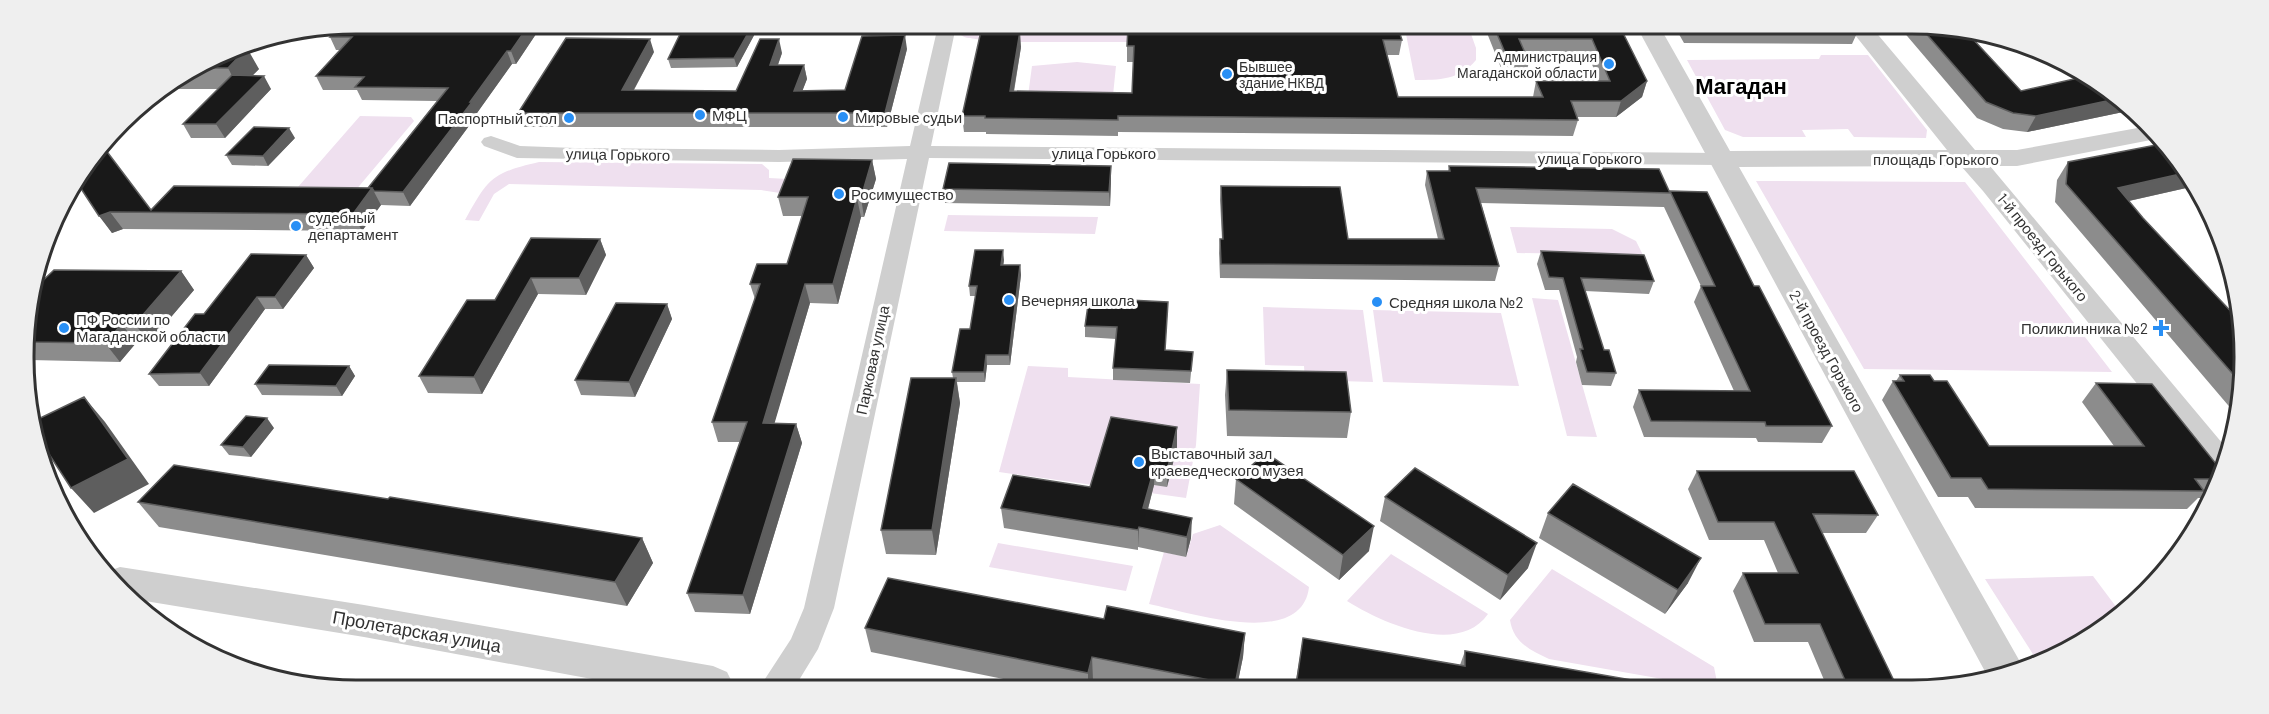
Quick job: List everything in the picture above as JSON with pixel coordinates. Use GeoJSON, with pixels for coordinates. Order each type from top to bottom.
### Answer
{"type":"FeatureCollection","features":[{"type":"Feature","properties":{"kind":"street","name":"Парковая улица"},"geometry":{"type":"LineString","coordinates":[[781,680],[800,655],[808,640],[819,608],[881,316],[945,34]]}},
{"type":"Feature","properties":{"kind":"street","name":"2-й проезд Горького"},"geometry":{"type":"LineString","coordinates":[[1652,34],[1719,159],[2003,666]]}},
{"type":"Feature","properties":{"kind":"street","name":"1-й проезд Горького"},"geometry":{"type":"LineString","coordinates":[[1865,34],[2217,460]]}},
{"type":"Feature","properties":{"kind":"street","name":"площадь Горького"},"geometry":{"type":"LineString","coordinates":[[1719,159],[1970,160],[2017,158],[2145,134]]}},
{"type":"Feature","properties":{"kind":"street","name":"улица Горького"},"geometry":{"type":"LineString","coordinates":[[491,142],[517,152],[575,154],[779,156],[920,152],[1719,159]]}},
{"type":"Feature","properties":{"kind":"street","name":"Пролетарская улица"},"geometry":{"type":"LineString","coordinates":[[127,583],[364,621],[691,680]]}},
{"type":"Feature","properties":{"kind":"shaded area"},"geometry":{"type":"Polygon","coordinates":[[[960,34],[1156,34],[1157,42],[986,42],[963,37],[960,34]]]}},
{"type":"Feature","properties":{"kind":"shaded area"},"geometry":{"type":"Polygon","coordinates":[[[1406,34],[1471,34],[1476,48],[1476,60],[1463,72],[1448,78],[1415,80],[1406,34]]]}},
{"type":"Feature","properties":{"kind":"shaded area"},"geometry":{"type":"Polygon","coordinates":[[[1821,55],[1868,55],[1927,130],[1926,138],[1854,137],[1848,129],[1802,130],[1806,137],[1743,137],[1725,130],[1687,60],[1819,59],[1821,55]]]}},
{"type":"Feature","properties":{"kind":"shaded area"},"geometry":{"type":"Polygon","coordinates":[[[1077,62],[1116,66],[1112,105],[1027,103],[1032,66],[1077,62]]]}},
{"type":"Feature","properties":{"kind":"shaded area"},"geometry":{"type":"Polygon","coordinates":[[[360,116],[411,117],[414,121],[355,191],[291,195],[360,116]]]}},
{"type":"Feature","properties":{"kind":"shaded area"},"geometry":{"type":"Polygon","coordinates":[[[539,162],[762,164],[769,170],[769,178],[788,179],[780,193],[761,190],[509,184],[494,194],[479,221],[465,220],[480,195],[493,180],[510,170],[539,162]]]}},
{"type":"Feature","properties":{"kind":"shaded area"},"geometry":{"type":"Polygon","coordinates":[[[1756,181],[1965,182],[2112,372],[1864,369],[1756,181]]]}},
{"type":"Feature","properties":{"kind":"shaded area"},"geometry":{"type":"Polygon","coordinates":[[[948,215],[1098,217],[1095,234],[944,231],[948,215]]]}},
{"type":"Feature","properties":{"kind":"shaded area"},"geometry":{"type":"Polygon","coordinates":[[[1510,227],[1612,229],[1636,241],[1643,255],[1517,253],[1510,227]]]}},
{"type":"Feature","properties":{"kind":"shaded area"},"geometry":{"type":"Polygon","coordinates":[[[1532,298],[1558,300],[1597,437],[1567,436],[1532,298]]]}},
{"type":"Feature","properties":{"kind":"shaded area"},"geometry":{"type":"Polygon","coordinates":[[[1263,307],[1363,310],[1373,382],[1305,380],[1304,366],[1265,365],[1263,307]]]}},
{"type":"Feature","properties":{"kind":"shaded area"},"geometry":{"type":"Polygon","coordinates":[[[1373,310],[1501,313],[1519,386],[1383,382],[1373,310]]]}},
{"type":"Feature","properties":{"kind":"shaded area"},"geometry":{"type":"Polygon","coordinates":[[[1028,366],[1068,368],[1068,377],[1200,384],[1196,445],[1186,498],[999,472],[1028,366]]]}},
{"type":"Feature","properties":{"kind":"shaded area"},"geometry":{"type":"Polygon","coordinates":[[[1220,525],[1309,587],[1302,606],[1287,617],[1266,622],[1241,622],[1189,614],[1149,604],[1164,552],[1186,557],[1193,534],[1220,525]]]}},
{"type":"Feature","properties":{"kind":"shaded area"},"geometry":{"type":"Polygon","coordinates":[[[998,543],[1133,566],[1126,591],[989,567],[998,543]]]}},
{"type":"Feature","properties":{"kind":"shaded area"},"geometry":{"type":"Polygon","coordinates":[[[1391,554],[1488,614],[1475,627],[1458,633],[1439,635],[1399,626],[1347,601],[1391,554]]]}},
{"type":"Feature","properties":{"kind":"shaded area"},"geometry":{"type":"Polygon","coordinates":[[[1552,569],[1714,667],[1717,680],[1668,680],[1549,659],[1519,640],[1510,620],[1552,569]]]}},
{"type":"Feature","properties":{"kind":"shaded area"},"geometry":{"type":"Polygon","coordinates":[[[2093,576],[2116,607],[2073,636],[2034,655],[1985,579],[2093,576]]]}},
{"type":"Feature","properties":{"kind":"building"},"geometry":{"type":"Polygon","coordinates":[[[357,34],[523,34],[511,51],[507,51],[470,102],[472,102],[403,192],[374,191],[368,188],[448,88],[355,87],[364,77],[316,76],[352,37],[330,37],[357,34]]]}},
{"type":"Feature","properties":{"kind":"building"},"geometry":{"type":"Polygon","coordinates":[[[680,34],[748,34],[734,58],[668,59],[680,34]]]}},
{"type":"Feature","properties":{"kind":"building"},"geometry":{"type":"Polygon","coordinates":[[[980,34],[1020,34],[1010,91],[1132,93],[1134,46],[1127,46],[1128,34],[1400,34],[1402,40],[1383,40],[1398,97],[1543,97],[1536,81],[1610,81],[1592,39],[1519,39],[1529,62],[1509,62],[1497,34],[1624,34],[1647,81],[1621,101],[1571,101],[1578,120],[1118,116],[1118,120],[962,116],[980,34]]]}},
{"type":"Feature","properties":{"kind":"building"},"geometry":{"type":"Polygon","coordinates":[[[905,35],[885,113],[518,113],[566,38],[650,39],[622,90],[736,91],[760,39],[779,39],[770,65],[804,65],[794,91],[845,90],[862,36],[905,35]]]}},
{"type":"Feature","properties":{"kind":"building"},"geometry":{"type":"Polygon","coordinates":[[[1927,35],[1975,41],[2021,91],[2074,79],[2108,101],[2036,116],[2013,113],[1986,102],[1927,35]]]}},
{"type":"Feature","properties":{"kind":"building"},"geometry":{"type":"Polygon","coordinates":[[[238,58],[228,68],[214,68],[238,58]]]}},
{"type":"Feature","properties":{"kind":"building"},"geometry":{"type":"Polygon","coordinates":[[[232,75],[264,76],[216,124],[183,124],[232,75]]]}},
{"type":"Feature","properties":{"kind":"building"},"geometry":{"type":"Polygon","coordinates":[[[254,127],[289,128],[263,156],[226,155],[254,127]]]}},
{"type":"Feature","properties":{"kind":"building"},"geometry":{"type":"Polygon","coordinates":[[[2155,145],[2168,161],[2178,175],[2118,188],[2143,218],[2231,312],[2234,375],[2066,184],[2068,162],[2155,145]]]}},
{"type":"Feature","properties":{"kind":"building"},"geometry":{"type":"Polygon","coordinates":[[[108,153],[151,210],[174,186],[372,188],[353,214],[110,212],[99,216],[82,190],[108,153]]]}},
{"type":"Feature","properties":{"kind":"building"},"geometry":{"type":"Polygon","coordinates":[[[793,159],[872,160],[861,198],[857,198],[833,284],[805,284],[763,423],[796,424],[743,595],[687,593],[747,422],[712,422],[760,284],[750,284],[757,264],[787,264],[808,197],[778,197],[793,159]]]}},
{"type":"Feature","properties":{"kind":"building"},"geometry":{"type":"Polygon","coordinates":[[[949,163],[1111,166],[1109,192],[943,189],[949,163]]]}},
{"type":"Feature","properties":{"kind":"building"},"geometry":{"type":"Polygon","coordinates":[[[1449,166],[1659,169],[1670,193],[1476,188],[1499,266],[1221,264],[1220,239],[1223,239],[1221,186],[1340,187],[1348,239],[1444,239],[1427,171],[1450,171],[1449,166]]]}},
{"type":"Feature","properties":{"kind":"building"},"geometry":{"type":"Polygon","coordinates":[[[1670,191],[1707,192],[1754,286],[1759,286],[1832,426],[1766,426],[1765,422],[1651,421],[1639,390],[1750,391],[1701,286],[1715,286],[1670,191]]]}},
{"type":"Feature","properties":{"kind":"building"},"geometry":{"type":"Polygon","coordinates":[[[531,238],[600,239],[579,278],[531,278],[474,377],[419,376],[467,300],[495,300],[531,238]]]}},
{"type":"Feature","properties":{"kind":"building"},"geometry":{"type":"Polygon","coordinates":[[[975,250],[1003,250],[1001,265],[1020,265],[1009,355],[986,355],[984,372],[952,372],[960,329],[970,329],[977,286],[969,286],[975,250]]]}},
{"type":"Feature","properties":{"kind":"building"},"geometry":{"type":"Polygon","coordinates":[[[1541,251],[1644,255],[1654,281],[1581,278],[1604,350],[1609,350],[1616,373],[1587,372],[1580,349],[1583,349],[1563,278],[1549,277],[1541,251]]]}},
{"type":"Feature","properties":{"kind":"building"},"geometry":{"type":"Polygon","coordinates":[[[251,254],[306,255],[275,297],[257,297],[200,373],[149,374],[195,314],[204,314],[251,254]]]}},
{"type":"Feature","properties":{"kind":"building"},"geometry":{"type":"Polygon","coordinates":[[[54,270],[181,271],[135,324],[122,324],[105,343],[35,342],[44,280],[54,270]]]}},
{"type":"Feature","properties":{"kind":"building"},"geometry":{"type":"Polygon","coordinates":[[[1089,298],[1168,302],[1165,350],[1193,352],[1191,371],[1113,368],[1117,327],[1085,326],[1089,298]]]}},
{"type":"Feature","properties":{"kind":"building"},"geometry":{"type":"Polygon","coordinates":[[[616,303],[667,304],[629,382],[575,380],[616,303]]]}},
{"type":"Feature","properties":{"kind":"building"},"geometry":{"type":"Polygon","coordinates":[[[269,365],[349,366],[336,386],[255,384],[269,365]]]}},
{"type":"Feature","properties":{"kind":"building"},"geometry":{"type":"Polygon","coordinates":[[[1227,370],[1346,372],[1351,412],[1229,410],[1227,370]]]}},
{"type":"Feature","properties":{"kind":"building"},"geometry":{"type":"Polygon","coordinates":[[[1900,375],[1930,375],[1934,381],[1947,381],[1989,446],[2144,446],[2096,383],[2152,384],[2216,464],[2210,479],[2195,479],[2204,491],[1988,489],[1981,478],[1951,478],[1893,381],[1904,381],[1900,375]]]}},
{"type":"Feature","properties":{"kind":"building"},"geometry":{"type":"Polygon","coordinates":[[[911,378],[956,378],[932,530],[881,530],[911,378]]]}},
{"type":"Feature","properties":{"kind":"building"},"geometry":{"type":"Polygon","coordinates":[[[84,397],[128,459],[71,488],[50,456],[41,418],[84,397]]]}},
{"type":"Feature","properties":{"kind":"building"},"geometry":{"type":"Polygon","coordinates":[[[246,416],[267,418],[243,447],[221,445],[246,416]]]}},
{"type":"Feature","properties":{"kind":"building"},"geometry":{"type":"Polygon","coordinates":[[[1111,417],[1177,427],[1168,467],[1155,465],[1143,508],[1192,518],[1187,537],[1139,527],[1138,530],[1001,508],[1013,475],[1090,487],[1111,417]]]}},
{"type":"Feature","properties":{"kind":"building"},"geometry":{"type":"Polygon","coordinates":[[[1266,453],[1374,526],[1343,555],[1236,479],[1266,453]]]}},
{"type":"Feature","properties":{"kind":"building"},"geometry":{"type":"Polygon","coordinates":[[[174,465],[642,538],[615,582],[138,502],[174,465]]]}},
{"type":"Feature","properties":{"kind":"building"},"geometry":{"type":"Polygon","coordinates":[[[1415,468],[1537,543],[1508,575],[1385,497],[1415,468]]]}},
{"type":"Feature","properties":{"kind":"building"},"geometry":{"type":"Polygon","coordinates":[[[1697,471],[1854,471],[1878,515],[1813,514],[1894,680],[1845,680],[1820,624],[1765,624],[1743,573],[1798,573],[1774,522],[1718,522],[1697,471]]]}},
{"type":"Feature","properties":{"kind":"building"},"geometry":{"type":"Polygon","coordinates":[[[1573,484],[1701,558],[1678,590],[1548,513],[1573,484]]]}},
{"type":"Feature","properties":{"kind":"building"},"geometry":{"type":"Polygon","coordinates":[[[888,578],[1104,619],[1107,606],[1245,633],[1236,680],[1209,680],[1092,657],[1088,673],[865,628],[888,578]]]}},
{"type":"Feature","properties":{"kind":"building"},"geometry":{"type":"Polygon","coordinates":[[[1303,638],[1465,666],[1465,651],[1632,680],[1297,680],[1303,638]]]}},
{"type":"Feature","properties":{"kind":"place","name":"Администрация Магаданской области"},"geometry":{"type":"Point","coordinates":[1609,64]}},
{"type":"Feature","properties":{"kind":"place","name":"Бывшее здание НКВД"},"geometry":{"type":"Point","coordinates":[1227,74]}},
{"type":"Feature","properties":{"kind":"place","name":"МФЦ"},"geometry":{"type":"Point","coordinates":[700,115]}},
{"type":"Feature","properties":{"kind":"place","name":"Мировые судьи"},"geometry":{"type":"Point","coordinates":[843,117]}},
{"type":"Feature","properties":{"kind":"place","name":"Паспортный стол"},"geometry":{"type":"Point","coordinates":[569,118]}},
{"type":"Feature","properties":{"kind":"place","name":"Росимущество"},"geometry":{"type":"Point","coordinates":[839,194]}},
{"type":"Feature","properties":{"kind":"place","name":"судебный департамент"},"geometry":{"type":"Point","coordinates":[296,226]}},
{"type":"Feature","properties":{"kind":"place","name":"Вечерняя школа"},"geometry":{"type":"Point","coordinates":[1009,300]}},
{"type":"Feature","properties":{"kind":"place","name":"Средняя школа №2"},"geometry":{"type":"Point","coordinates":[1377,302]}},
{"type":"Feature","properties":{"kind":"place","name":"ПФ России по Магаданской области"},"geometry":{"type":"Point","coordinates":[64,328]}},
{"type":"Feature","properties":{"kind":"place","name":"Поликлинника №2"},"geometry":{"type":"Point","coordinates":[2161,328]}},
{"type":"Feature","properties":{"kind":"place","name":"Выставочный зал краеведческого музея"},"geometry":{"type":"Point","coordinates":[1139,462]}},
{"type":"Feature","properties":{"kind":"district","name":"Магадан"},"geometry":{"type":"Point","coordinates":[1741,85]}}]}
